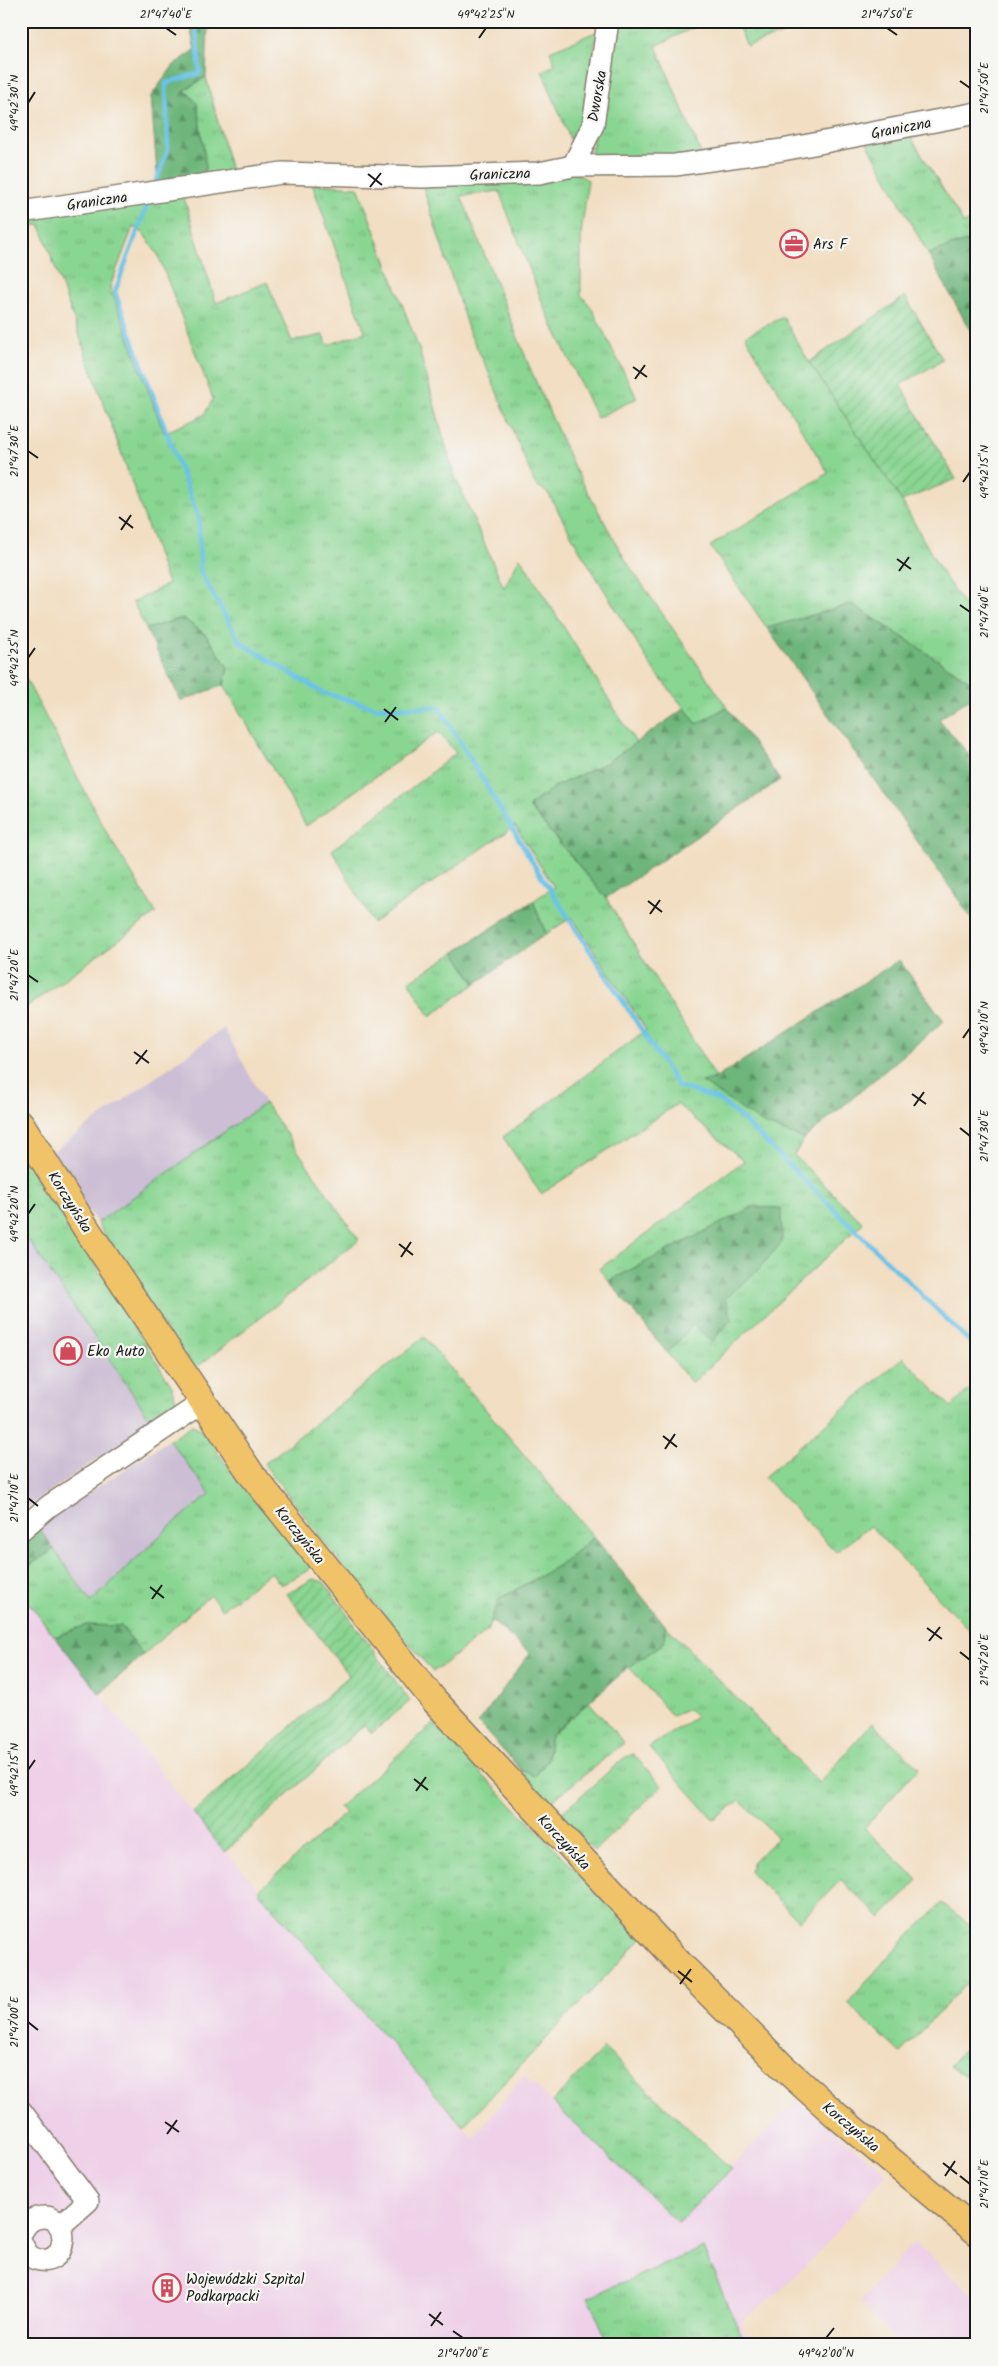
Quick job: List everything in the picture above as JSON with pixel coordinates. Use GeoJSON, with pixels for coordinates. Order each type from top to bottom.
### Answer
{"type":"FeatureCollection","features":[{"type":"Feature","properties":{"kind":"main road","name":"Korczyńska"},"geometry":{"type":"LineString","coordinates":[[21,1124],[86,1228],[252,1475],[434,1700],[680,1964],[782,2067],[836,2115],[977,2232]]}},
{"type":"Feature","properties":{"kind":"street","name":"Dworska"},"geometry":{"type":"LineString","coordinates":[[573,166],[593,125],[608,21]]}},
{"type":"Feature","properties":{"kind":"street","name":"Graniczna"},"geometry":{"type":"LineString","coordinates":[[21,212],[282,174],[422,177],[539,173],[573,166],[675,166],[782,150],[977,113]]}},
{"type":"Feature","properties":{"kind":"street"},"geometry":{"type":"LineString","coordinates":[[21,1530],[49,1506],[202,1403]]}},
{"type":"Feature","properties":{"kind":"street"},"geometry":{"type":"LineString","coordinates":[[21,2111],[88,2201],[60,2226]]}},
{"type":"Feature","properties":{"kind":"street"},"geometry":{"type":"LineString","coordinates":[[21,2234],[24,2227],[35,2218],[48,2218],[60,2226],[64,2238],[61,2250],[52,2258],[34,2259],[25,2252],[21,2243]]}},
{"type":"Feature","properties":{"kind":"shaded area"},"geometry":{"type":"Polygon","coordinates":[[[224,1028],[265,1103],[97,1223],[49,1154],[224,1028]]]}},
{"type":"Feature","properties":{"kind":"shaded area"},"geometry":{"type":"Polygon","coordinates":[[[21,1229],[152,1422],[21,1511],[21,1229]]]}},
{"type":"Feature","properties":{"kind":"shaded area"},"geometry":{"type":"Polygon","coordinates":[[[169,1440],[210,1494],[167,1529],[91,1602],[38,1526],[169,1440]]]}},
{"type":"Feature","properties":{"kind":"shaded area"},"geometry":{"type":"Polygon","coordinates":[[[21,1593],[193,1813],[473,2138],[524,2075],[677,2223],[796,2100],[887,2173],[819,2252],[779,2292],[740,2322],[751,2345],[21,2345],[21,1593]]]}},
{"type":"Feature","properties":{"kind":"shaded area"},"geometry":{"type":"Polygon","coordinates":[[[914,2242],[977,2298],[977,2345],[900,2345],[860,2302],[914,2242]]]}},
{"type":"Feature","properties":{"kind":"green space"},"geometry":{"type":"Polygon","coordinates":[[[189,21],[208,21],[206,77],[185,90],[197,103],[206,167],[197,179],[158,185],[151,96],[174,65],[195,50],[189,21]]]}},
{"type":"Feature","properties":{"kind":"green space"},"geometry":{"type":"Polygon","coordinates":[[[615,21],[706,21],[656,46],[702,156],[590,158],[615,21]]]}},
{"type":"Feature","properties":{"kind":"green space"},"geometry":{"type":"Polygon","coordinates":[[[736,21],[820,21],[747,46],[736,21]]]}},
{"type":"Feature","properties":{"kind":"green space"},"geometry":{"type":"Polygon","coordinates":[[[596,32],[586,120],[573,146],[542,71],[555,65],[550,51],[596,32]]]}},
{"type":"Feature","properties":{"kind":"green space"},"geometry":{"type":"Polygon","coordinates":[[[206,77],[232,175],[205,176],[197,103],[185,90],[206,77]]]}},
{"type":"Feature","properties":{"kind":"green space"},"geometry":{"type":"Polygon","coordinates":[[[908,132],[964,224],[977,218],[977,258],[966,241],[928,254],[866,140],[908,132]]]}},
{"type":"Feature","properties":{"kind":"green space"},"geometry":{"type":"Polygon","coordinates":[[[575,173],[588,180],[581,235],[581,295],[591,307],[637,398],[597,418],[545,309],[499,191],[461,196],[532,373],[574,467],[626,561],[727,707],[697,724],[653,669],[579,549],[548,493],[535,484],[486,366],[469,332],[423,187],[575,173]]]}},
{"type":"Feature","properties":{"kind":"green space"},"geometry":{"type":"Polygon","coordinates":[[[312,184],[358,187],[419,349],[453,472],[504,588],[520,557],[636,743],[606,763],[554,787],[529,807],[606,898],[716,1078],[703,1083],[804,1139],[794,1155],[863,1223],[692,1383],[667,1353],[693,1325],[758,1270],[781,1242],[673,1248],[609,1281],[599,1269],[744,1161],[677,1104],[541,1194],[503,1137],[646,1030],[572,917],[546,934],[533,901],[554,887],[515,826],[373,923],[332,850],[456,753],[438,732],[306,826],[224,685],[228,667],[206,635],[183,618],[146,629],[133,602],[168,584],[40,225],[21,227],[21,218],[183,194],[216,303],[267,282],[292,341],[323,335],[328,345],[365,332],[312,184]],[[133,227],[110,287],[164,433],[204,415],[213,399],[158,255],[143,233],[133,227]]]}},
{"type":"Feature","properties":{"kind":"green space"},"geometry":{"type":"Polygon","coordinates":[[[966,241],[977,258],[977,338],[975,339],[928,254],[966,241]]]}},
{"type":"Feature","properties":{"kind":"green space"},"geometry":{"type":"Polygon","coordinates":[[[905,296],[943,360],[900,385],[956,479],[902,501],[809,362],[905,296]]]}},
{"type":"Feature","properties":{"kind":"green space"},"geometry":{"type":"Polygon","coordinates":[[[783,317],[809,362],[902,501],[941,571],[977,624],[977,686],[852,604],[767,628],[710,546],[828,473],[745,336],[783,317]]]}},
{"type":"Feature","properties":{"kind":"green space"},"geometry":{"type":"Polygon","coordinates":[[[852,604],[977,686],[977,694],[939,719],[977,764],[977,926],[767,628],[852,604]]]}},
{"type":"Feature","properties":{"kind":"green space"},"geometry":{"type":"Polygon","coordinates":[[[183,618],[206,635],[228,667],[224,685],[181,701],[146,629],[183,618]]]}},
{"type":"Feature","properties":{"kind":"green space"},"geometry":{"type":"Polygon","coordinates":[[[21,670],[108,835],[156,913],[21,1011],[21,670]]]}},
{"type":"Feature","properties":{"kind":"green space"},"geometry":{"type":"Polygon","coordinates":[[[727,707],[780,780],[606,898],[529,806],[554,787],[606,763],[685,708],[697,724],[727,707]]]}},
{"type":"Feature","properties":{"kind":"green space"},"geometry":{"type":"Polygon","coordinates":[[[533,901],[546,934],[475,984],[455,952],[533,901]]]}},
{"type":"Feature","properties":{"kind":"green space"},"geometry":{"type":"Polygon","coordinates":[[[455,952],[475,984],[430,1016],[409,982],[455,952]]]}},
{"type":"Feature","properties":{"kind":"green space"},"geometry":{"type":"Polygon","coordinates":[[[899,960],[944,1021],[804,1139],[763,1124],[702,1082],[716,1078],[899,960]]]}},
{"type":"Feature","properties":{"kind":"green space"},"geometry":{"type":"Polygon","coordinates":[[[265,1103],[359,1240],[192,1371],[97,1223],[265,1103]]]}},
{"type":"Feature","properties":{"kind":"green space"},"geometry":{"type":"Polygon","coordinates":[[[21,1147],[173,1388],[176,1401],[152,1422],[21,1229],[21,1147]]]}},
{"type":"Feature","properties":{"kind":"green space"},"geometry":{"type":"Polygon","coordinates":[[[752,1207],[781,1208],[782,1242],[758,1270],[725,1299],[732,1319],[712,1342],[693,1325],[667,1353],[609,1281],[752,1207]]]}},
{"type":"Feature","properties":{"kind":"green space"},"geometry":{"type":"Polygon","coordinates":[[[424,1337],[594,1537],[558,1566],[499,1599],[487,1631],[433,1672],[347,1571],[264,1464],[424,1337]]]}},
{"type":"Feature","properties":{"kind":"green space"},"geometry":{"type":"Polygon","coordinates":[[[903,1357],[951,1407],[977,1382],[977,1638],[870,1526],[836,1552],[764,1477],[903,1357]]]}},
{"type":"Feature","properties":{"kind":"green space"},"geometry":{"type":"Polygon","coordinates":[[[192,1425],[201,1429],[226,1464],[314,1562],[307,1571],[281,1585],[271,1572],[222,1609],[210,1595],[143,1655],[121,1626],[86,1625],[55,1637],[21,1593],[21,1571],[54,1549],[91,1602],[167,1529],[210,1494],[169,1440],[192,1425]]]}},
{"type":"Feature","properties":{"kind":"green space"},"geometry":{"type":"Polygon","coordinates":[[[38,1526],[54,1549],[21,1571],[21,1544],[38,1526]]]}},
{"type":"Feature","properties":{"kind":"green space"},"geometry":{"type":"Polygon","coordinates":[[[594,1537],[665,1625],[664,1643],[629,1667],[551,1735],[547,1761],[535,1776],[521,1770],[478,1723],[530,1653],[491,1620],[499,1599],[558,1566],[594,1537]]]}},
{"type":"Feature","properties":{"kind":"green space"},"geometry":{"type":"Polygon","coordinates":[[[313,1579],[324,1582],[410,1701],[372,1733],[364,1725],[225,1852],[193,1813],[349,1676],[287,1594],[313,1579]]]}},
{"type":"Feature","properties":{"kind":"green space"},"geometry":{"type":"Polygon","coordinates":[[[86,1625],[121,1626],[143,1655],[100,1694],[55,1637],[86,1625]]]}},
{"type":"Feature","properties":{"kind":"green space"},"geometry":{"type":"Polygon","coordinates":[[[665,1625],[819,1783],[872,1723],[919,1768],[864,1828],[918,1880],[881,1918],[841,1880],[799,1921],[750,1872],[753,1861],[778,1838],[740,1800],[714,1820],[649,1747],[696,1717],[689,1709],[672,1716],[629,1667],[664,1643],[665,1625]]]}},
{"type":"Feature","properties":{"kind":"green space"},"geometry":{"type":"Polygon","coordinates":[[[589,1702],[624,1743],[548,1804],[521,1770],[535,1776],[547,1761],[551,1735],[589,1702]]]}},
{"type":"Feature","properties":{"kind":"green space"},"geometry":{"type":"Polygon","coordinates":[[[433,1724],[642,1938],[463,2126],[258,1891],[345,1813],[339,1807],[433,1724]]]}},
{"type":"Feature","properties":{"kind":"green space"},"geometry":{"type":"Polygon","coordinates":[[[633,1754],[662,1786],[594,1851],[559,1815],[624,1758],[633,1754]]]}},
{"type":"Feature","properties":{"kind":"green space"},"geometry":{"type":"Polygon","coordinates":[[[942,1903],[977,1930],[977,1973],[900,2053],[848,2003],[894,1950],[942,1903]]]}},
{"type":"Feature","properties":{"kind":"green space"},"geometry":{"type":"Polygon","coordinates":[[[977,2035],[977,2085],[949,2066],[977,2035]]]}},
{"type":"Feature","properties":{"kind":"green space"},"geometry":{"type":"Polygon","coordinates":[[[604,2048],[731,2169],[678,2223],[552,2102],[604,2048]]]}},
{"type":"Feature","properties":{"kind":"green space"},"geometry":{"type":"Polygon","coordinates":[[[703,2248],[746,2345],[609,2345],[588,2297],[703,2248]]]}},
{"type":"Feature","properties":{"kind":"waterway"},"geometry":{"type":"LineString","coordinates":[[156,181],[168,149],[166,83],[200,73],[195,21]]}},
{"type":"Feature","properties":{"kind":"waterway"},"geometry":{"type":"LineString","coordinates":[[147,205],[115,292],[199,520],[200,571],[240,642],[323,693],[378,708],[439,707],[538,871],[678,1086],[719,1100],[739,1116],[977,1349]]}},
{"type":"Feature","properties":{"kind":"place","name":"Ars F"},"geometry":{"type":"Point","coordinates":[794,244]}},
{"type":"Feature","properties":{"kind":"place","name":"Eko Auto"},"geometry":{"type":"Point","coordinates":[68,1351]}},
{"type":"Feature","properties":{"kind":"place","name":"Wojewódzki Szpital Podkarpacki"},"geometry":{"type":"Point","coordinates":[167,2288]}}]}
